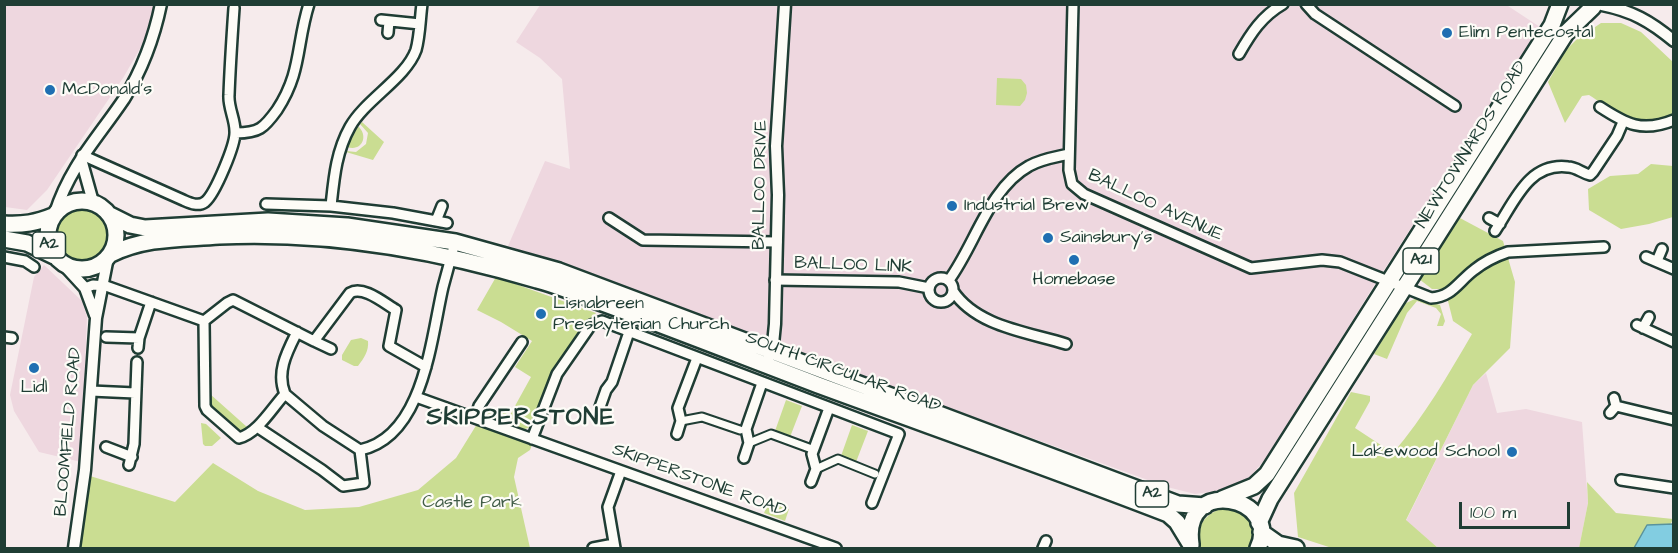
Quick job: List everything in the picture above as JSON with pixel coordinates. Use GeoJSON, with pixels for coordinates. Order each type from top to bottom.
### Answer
{"type":"FeatureCollection","features":[{"type":"Feature","properties":{"kind":"highway","name":"NEWTOWNARDS ROAD"},"geometry":{"type":"LineString","coordinates":[[1258,549],[1260,527],[1270,499],[1552,25],[1560,4]]}},
{"type":"Feature","properties":{"kind":"highway"},"geometry":{"type":"LineString","coordinates":[[1577,4],[1599,6]]}},
{"type":"Feature","properties":{"kind":"highway","name":"NEWTOWNARDS ROAD"},"geometry":{"type":"LineString","coordinates":[[1222,499],[1254,486],[1267,474],[1349,344],[1397,285],[1462,196],[1566,33],[1599,6]]}},
{"type":"Feature","properties":{"kind":"highway","name":"A2"},"geometry":{"type":"LineString","coordinates":[[4,225],[31,224],[54,214],[63,206],[83,200],[93,202],[110,215]]}},
{"type":"Feature","properties":{"kind":"highway","name":"A2"},"geometry":{"type":"LineString","coordinates":[[54,214],[47,232],[50,248],[58,260]]}},
{"type":"Feature","properties":{"kind":"highway"},"geometry":{"type":"LineString","coordinates":[[110,215],[117,235],[110,256]]}},
{"type":"Feature","properties":{"kind":"highway","name":"SOUTH CIRCULAR ROAD"},"geometry":{"type":"LineString","coordinates":[[110,215],[130,225],[145,228],[268,221],[347,226],[453,249],[1178,504],[1205,506]]}},
{"type":"Feature","properties":{"kind":"highway","name":"SOUTH CIRCULAR ROAD"},"geometry":{"type":"LineString","coordinates":[[110,256],[130,245],[150,240],[247,235],[307,236],[453,249]]}},
{"type":"Feature","properties":{"kind":"highway","name":"A2"},"geometry":{"type":"LineString","coordinates":[[4,239],[27,243],[71,268],[81,270],[101,264],[110,256]]}},
{"type":"Feature","properties":{"kind":"highway","name":"SOUTH CIRCULAR ROAD"},"geometry":{"type":"LineString","coordinates":[[768,358],[859,400],[1168,513],[1178,522],[1192,547]]}},
{"type":"Feature","properties":{"kind":"highway"},"geometry":{"type":"LineString","coordinates":[[1222,499],[1248,507],[1260,527],[1278,544],[1296,549]]}},
{"type":"Feature","properties":{"kind":"highway","name":"A2"},"geometry":{"type":"LineString","coordinates":[[1192,547],[1191,523],[1197,513],[1205,506],[1222,499]]}},
{"type":"Feature","properties":{"kind":"street"},"geometry":{"type":"LineString","coordinates":[[54,214],[66,182],[81,157],[124,98],[145,59],[156,30],[161,4]]}},
{"type":"Feature","properties":{"kind":"street"},"geometry":{"type":"LineString","coordinates":[[236,134],[256,131],[266,125],[288,92],[298,63],[309,4]]}},
{"type":"Feature","properties":{"kind":"street"},"geometry":{"type":"LineString","coordinates":[[331,206],[335,164],[345,137],[354,120],[409,62],[416,49],[422,4]]}},
{"type":"Feature","properties":{"kind":"street","name":"BALLOO DRIVE"},"geometry":{"type":"LineString","coordinates":[[768,358],[775,324],[776,146],[785,4]]}},
{"type":"Feature","properties":{"kind":"street","name":"BALLOO AVENUE"},"geometry":{"type":"LineString","coordinates":[[1073,4],[1068,170],[1072,184],[1084,195],[1251,268],[1322,260],[1340,262],[1431,298],[1444,298],[1474,269],[1508,252],[1604,247]]}},
{"type":"Feature","properties":{"kind":"street"},"geometry":{"type":"LineString","coordinates":[[1239,54],[1259,23],[1271,11],[1283,4]]}},
{"type":"Feature","properties":{"kind":"street"},"geometry":{"type":"LineString","coordinates":[[1306,4],[1315,14],[1455,106]]}},
{"type":"Feature","properties":{"kind":"street"},"geometry":{"type":"LineString","coordinates":[[1634,4],[1644,18]]}},
{"type":"Feature","properties":{"kind":"street"},"geometry":{"type":"LineString","coordinates":[[1599,6],[1622,9],[1644,18],[1674,41]]}},
{"type":"Feature","properties":{"kind":"street"},"geometry":{"type":"LineString","coordinates":[[81,157],[183,200],[199,204],[205,202],[224,168],[236,134],[235,121],[228,99],[234,8]]}},
{"type":"Feature","properties":{"kind":"street"},"geometry":{"type":"LineString","coordinates":[[388,33],[385,20],[420,24]]}},
{"type":"Feature","properties":{"kind":"street"},"geometry":{"type":"LineString","coordinates":[[1600,107],[1623,122],[1648,126],[1674,120]]}},
{"type":"Feature","properties":{"kind":"street"},"geometry":{"type":"LineString","coordinates":[[1489,218],[1498,228],[1534,174],[1552,165],[1572,167],[1590,175],[1617,136],[1623,122]]}},
{"type":"Feature","properties":{"kind":"street"},"geometry":{"type":"LineString","coordinates":[[949,280],[962,262],[999,193],[1019,172],[1045,159],[1069,154]]}},
{"type":"Feature","properties":{"kind":"street"},"geometry":{"type":"LineString","coordinates":[[81,157],[93,202]]}},
{"type":"Feature","properties":{"kind":"street"},"geometry":{"type":"LineString","coordinates":[[266,204],[331,206],[393,213],[447,223]]}},
{"type":"Feature","properties":{"kind":"street"},"geometry":{"type":"LineString","coordinates":[[436,221],[442,206]]}},
{"type":"Feature","properties":{"kind":"street"},"geometry":{"type":"LineString","coordinates":[[609,218],[643,240],[777,242]]}},
{"type":"Feature","properties":{"kind":"street"},"geometry":{"type":"LineString","coordinates":[[297,332],[282,364],[281,384],[285,394],[323,426],[360,450],[374,447],[390,435],[408,413],[416,397],[432,347],[443,286],[453,249]]}},
{"type":"Feature","properties":{"kind":"street"},"geometry":{"type":"LineString","coordinates":[[1657,261],[1662,249]]}},
{"type":"Feature","properties":{"kind":"street","name":"BLOOMFIELD ROAD"},"geometry":{"type":"LineString","coordinates":[[74,549],[85,470],[96,318],[110,256]]}},
{"type":"Feature","properties":{"kind":"street"},"geometry":{"type":"LineString","coordinates":[[4,257],[25,261],[34,267]]}},
{"type":"Feature","properties":{"kind":"street"},"geometry":{"type":"LineString","coordinates":[[1646,257],[1674,269]]}},
{"type":"Feature","properties":{"kind":"street","name":"BLOOMFIELD ROAD"},"geometry":{"type":"LineString","coordinates":[[58,260],[85,288],[96,318]]}},
{"type":"Feature","properties":{"kind":"street"},"geometry":{"type":"LineString","coordinates":[[949,280],[938,278],[931,282],[929,288],[932,298],[939,302],[950,298],[953,291]]}},
{"type":"Feature","properties":{"kind":"street","name":"BALLOO LINK"},"geometry":{"type":"LineString","coordinates":[[776,280],[899,282],[929,288]]}},
{"type":"Feature","properties":{"kind":"street"},"geometry":{"type":"LineString","coordinates":[[949,280],[953,291],[969,309],[996,323],[1066,344]]}},
{"type":"Feature","properties":{"kind":"street"},"geometry":{"type":"LineString","coordinates":[[85,288],[93,285],[103,286],[204,321]]}},
{"type":"Feature","properties":{"kind":"street"},"geometry":{"type":"LineString","coordinates":[[314,340],[350,293],[355,290],[362,291],[396,310],[389,346],[426,367]]}},
{"type":"Feature","properties":{"kind":"street"},"geometry":{"type":"LineString","coordinates":[[204,321],[233,300],[331,349]]}},
{"type":"Feature","properties":{"kind":"street"},"geometry":{"type":"LineString","coordinates":[[106,338],[138,343],[151,302]]}},
{"type":"Feature","properties":{"kind":"street"},"geometry":{"type":"LineString","coordinates":[[1649,317],[1640,327],[1673,341]]}},
{"type":"Feature","properties":{"kind":"street"},"geometry":{"type":"LineString","coordinates":[[204,321],[205,405],[207,410],[239,438],[246,436],[257,427],[285,394]]}},
{"type":"Feature","properties":{"kind":"street"},"geometry":{"type":"LineString","coordinates":[[532,439],[557,375],[591,325],[602,321],[899,434],[872,503]]}},
{"type":"Feature","properties":{"kind":"street"},"geometry":{"type":"LineString","coordinates":[[600,407],[606,390],[612,382],[629,333]]}},
{"type":"Feature","properties":{"kind":"street"},"geometry":{"type":"LineString","coordinates":[[475,418],[479,406],[522,342]]}},
{"type":"Feature","properties":{"kind":"street"},"geometry":{"type":"LineString","coordinates":[[677,434],[681,422],[678,408],[697,358]]}},
{"type":"Feature","properties":{"kind":"street"},"geometry":{"type":"LineString","coordinates":[[106,447],[131,461],[134,444],[136,362]]}},
{"type":"Feature","properties":{"kind":"street"},"geometry":{"type":"LineString","coordinates":[[744,458],[749,443],[746,429],[762,383]]}},
{"type":"Feature","properties":{"kind":"street"},"geometry":{"type":"LineString","coordinates":[[91,391],[135,393]]}},
{"type":"Feature","properties":{"kind":"street","name":"SKIPPERSTONE ROAD"},"geometry":{"type":"LineString","coordinates":[[416,397],[836,549]]}},
{"type":"Feature","properties":{"kind":"street"},"geometry":{"type":"LineString","coordinates":[[1613,406],[1674,420]]}},
{"type":"Feature","properties":{"kind":"street"},"geometry":{"type":"LineString","coordinates":[[812,482],[816,469],[812,454],[830,408]]}},
{"type":"Feature","properties":{"kind":"street"},"geometry":{"type":"LineString","coordinates":[[681,422],[702,417],[740,430]]}},
{"type":"Feature","properties":{"kind":"street"},"geometry":{"type":"LineString","coordinates":[[257,427],[343,486],[364,483],[360,450]]}},
{"type":"Feature","properties":{"kind":"street"},"geometry":{"type":"LineString","coordinates":[[749,443],[771,434],[809,448]]}},
{"type":"Feature","properties":{"kind":"street"},"geometry":{"type":"LineString","coordinates":[[816,469],[838,459],[875,474]]}},
{"type":"Feature","properties":{"kind":"street"},"geometry":{"type":"LineString","coordinates":[[593,549],[615,546],[608,507],[621,471]]}},
{"type":"Feature","properties":{"kind":"street"},"geometry":{"type":"LineString","coordinates":[[1622,480],[1674,488]]}},
{"type":"Feature","properties":{"kind":"shaded area"},"geometry":{"type":"Polygon","coordinates":[[[1505,4],[1540,27],[1373,287],[1270,454],[1247,480],[1217,491],[1195,494],[1167,487],[508,246],[545,161],[570,169],[562,79],[540,58],[516,42],[540,5],[1505,4]]]}},
{"type":"Feature","properties":{"kind":"shaded area"},"geometry":{"type":"Polygon","coordinates":[[[5,5],[155,5],[152,28],[123,78],[47,190],[27,210],[5,207],[5,5]]]}},
{"type":"Feature","properties":{"kind":"shaded area"},"geometry":{"type":"Polygon","coordinates":[[[44,265],[82,301],[87,317],[81,462],[39,452],[14,411],[10,395],[34,277],[44,265]]]}},
{"type":"Feature","properties":{"kind":"shaded area","name":"Lakewood School"},"geometry":{"type":"Polygon","coordinates":[[[1486,373],[1497,413],[1526,409],[1582,422],[1588,503],[1579,548],[1438,548],[1406,521],[1473,385],[1486,373]]]}},
{"type":"Feature","properties":{"kind":"green space"},"geometry":{"type":"Polygon","coordinates":[[[1601,23],[1621,23],[1641,32],[1673,62],[1673,113],[1664,118],[1640,121],[1614,112],[1589,95],[1582,96],[1565,123],[1548,82],[1566,50],[1576,40],[1601,23]]]}},
{"type":"Feature","properties":{"kind":"green space"},"geometry":{"type":"Polygon","coordinates":[[[1557,30],[1470,174],[1405,271],[1557,30]]]}},
{"type":"Feature","properties":{"kind":"green space"},"geometry":{"type":"Polygon","coordinates":[[[997,78],[1021,79],[1026,85],[1025,100],[1020,106],[996,105],[997,78]]]}},
{"type":"Feature","properties":{"kind":"green space"},"geometry":{"type":"Polygon","coordinates":[[[362,122],[384,142],[373,160],[346,152],[356,152],[366,144],[368,133],[360,124],[362,122]]]}},
{"type":"Feature","properties":{"kind":"green space"},"geometry":{"type":"Polygon","coordinates":[[[358,126],[363,134],[362,142],[357,147],[347,147],[358,126]]]}},
{"type":"Feature","properties":{"kind":"green space"},"geometry":{"type":"Polygon","coordinates":[[[1651,164],[1673,166],[1673,217],[1621,229],[1589,210],[1588,189],[1610,176],[1638,174],[1651,164]]]}},
{"type":"Feature","properties":{"kind":"green space"},"geometry":{"type":"Polygon","coordinates":[[[76,207],[88,207],[98,211],[106,219],[110,235],[106,251],[98,259],[88,263],[76,263],[66,259],[58,251],[54,241],[54,229],[58,219],[66,211],[76,207]]]}},
{"type":"Feature","properties":{"kind":"green space"},"geometry":{"type":"Polygon","coordinates":[[[1458,217],[1503,241],[1515,282],[1510,348],[1473,385],[1406,520],[1438,548],[1332,548],[1298,537],[1294,493],[1351,392],[1370,396],[1370,401],[1355,428],[1393,453],[1445,380],[1472,334],[1453,321],[1445,289],[1432,289],[1419,279],[1458,217]]]}},
{"type":"Feature","properties":{"kind":"green space"},"geometry":{"type":"Polygon","coordinates":[[[496,277],[596,313],[554,373],[530,427],[523,430],[486,415],[495,408],[510,415],[531,377],[515,367],[532,341],[477,310],[496,277]]]}},
{"type":"Feature","properties":{"kind":"green space"},"geometry":{"type":"Polygon","coordinates":[[[1417,298],[1440,305],[1445,321],[1443,326],[1437,326],[1441,314],[1436,308],[1417,301],[1407,313],[1387,359],[1374,354],[1404,304],[1417,298]]]}},
{"type":"Feature","properties":{"kind":"green space"},"geometry":{"type":"Polygon","coordinates":[[[361,338],[368,341],[368,348],[358,366],[342,360],[342,355],[351,340],[361,338]]]}},
{"type":"Feature","properties":{"kind":"green space"},"geometry":{"type":"Polygon","coordinates":[[[210,394],[247,427],[241,431],[235,429],[214,410],[210,394]]]}},
{"type":"Feature","properties":{"kind":"green space"},"geometry":{"type":"Polygon","coordinates":[[[786,400],[802,406],[790,437],[775,431],[786,400]]]}},
{"type":"Feature","properties":{"kind":"green space"},"geometry":{"type":"Polygon","coordinates":[[[201,423],[206,424],[221,438],[212,446],[203,444],[201,423]]]}},
{"type":"Feature","properties":{"kind":"green space","name":"Castle Park"},"geometry":{"type":"Polygon","coordinates":[[[477,424],[532,445],[530,450],[518,458],[514,477],[530,548],[79,548],[90,476],[175,502],[213,463],[258,491],[305,510],[359,507],[418,490],[456,458],[477,424]]]}},
{"type":"Feature","properties":{"kind":"green space"},"geometry":{"type":"Polygon","coordinates":[[[852,425],[868,431],[856,462],[841,456],[852,425]]]}},
{"type":"Feature","properties":{"kind":"green space"},"geometry":{"type":"Polygon","coordinates":[[[1587,482],[1616,513],[1673,519],[1659,548],[1579,548],[1588,503],[1587,482]]]}},
{"type":"Feature","properties":{"kind":"green space"},"geometry":{"type":"Polygon","coordinates":[[[769,502],[789,509],[785,521],[764,513],[769,502]]]}},
{"type":"Feature","properties":{"kind":"green space"},"geometry":{"type":"Polygon","coordinates":[[[1225,508],[1241,512],[1250,520],[1253,548],[1200,548],[1198,534],[1202,522],[1212,513],[1225,508]]]}},
{"type":"Feature","properties":{"kind":"water"},"geometry":{"type":"Polygon","coordinates":[[[1673,524],[1673,548],[1634,548],[1647,525],[1673,524]]]}},
{"type":"Feature","properties":{"kind":"place","name":"Elim Pentecostal"},"geometry":{"type":"Point","coordinates":[1447,33]}},
{"type":"Feature","properties":{"kind":"place","name":"McDonald's"},"geometry":{"type":"Point","coordinates":[50,90]}},
{"type":"Feature","properties":{"kind":"place","name":"Industrial Brew"},"geometry":{"type":"Point","coordinates":[952,206]}},
{"type":"Feature","properties":{"kind":"place","name":"Sainsbury's"},"geometry":{"type":"Point","coordinates":[1048,238]}},
{"type":"Feature","properties":{"kind":"place","name":"Homebase"},"geometry":{"type":"Point","coordinates":[1074,260]}},
{"type":"Feature","properties":{"kind":"place","name":"Lisnabreen Presbyterian Church"},"geometry":{"type":"Point","coordinates":[541,314]}},
{"type":"Feature","properties":{"kind":"place","name":"Lidl"},"geometry":{"type":"Point","coordinates":[34,368]}},
{"type":"Feature","properties":{"kind":"place","name":"Lakewood School"},"geometry":{"type":"Point","coordinates":[1512,452]}},
{"type":"Feature","properties":{"kind":"district","name":"SKIPPERSTONE"},"geometry":{"type":"Point","coordinates":[521,419]}}]}
